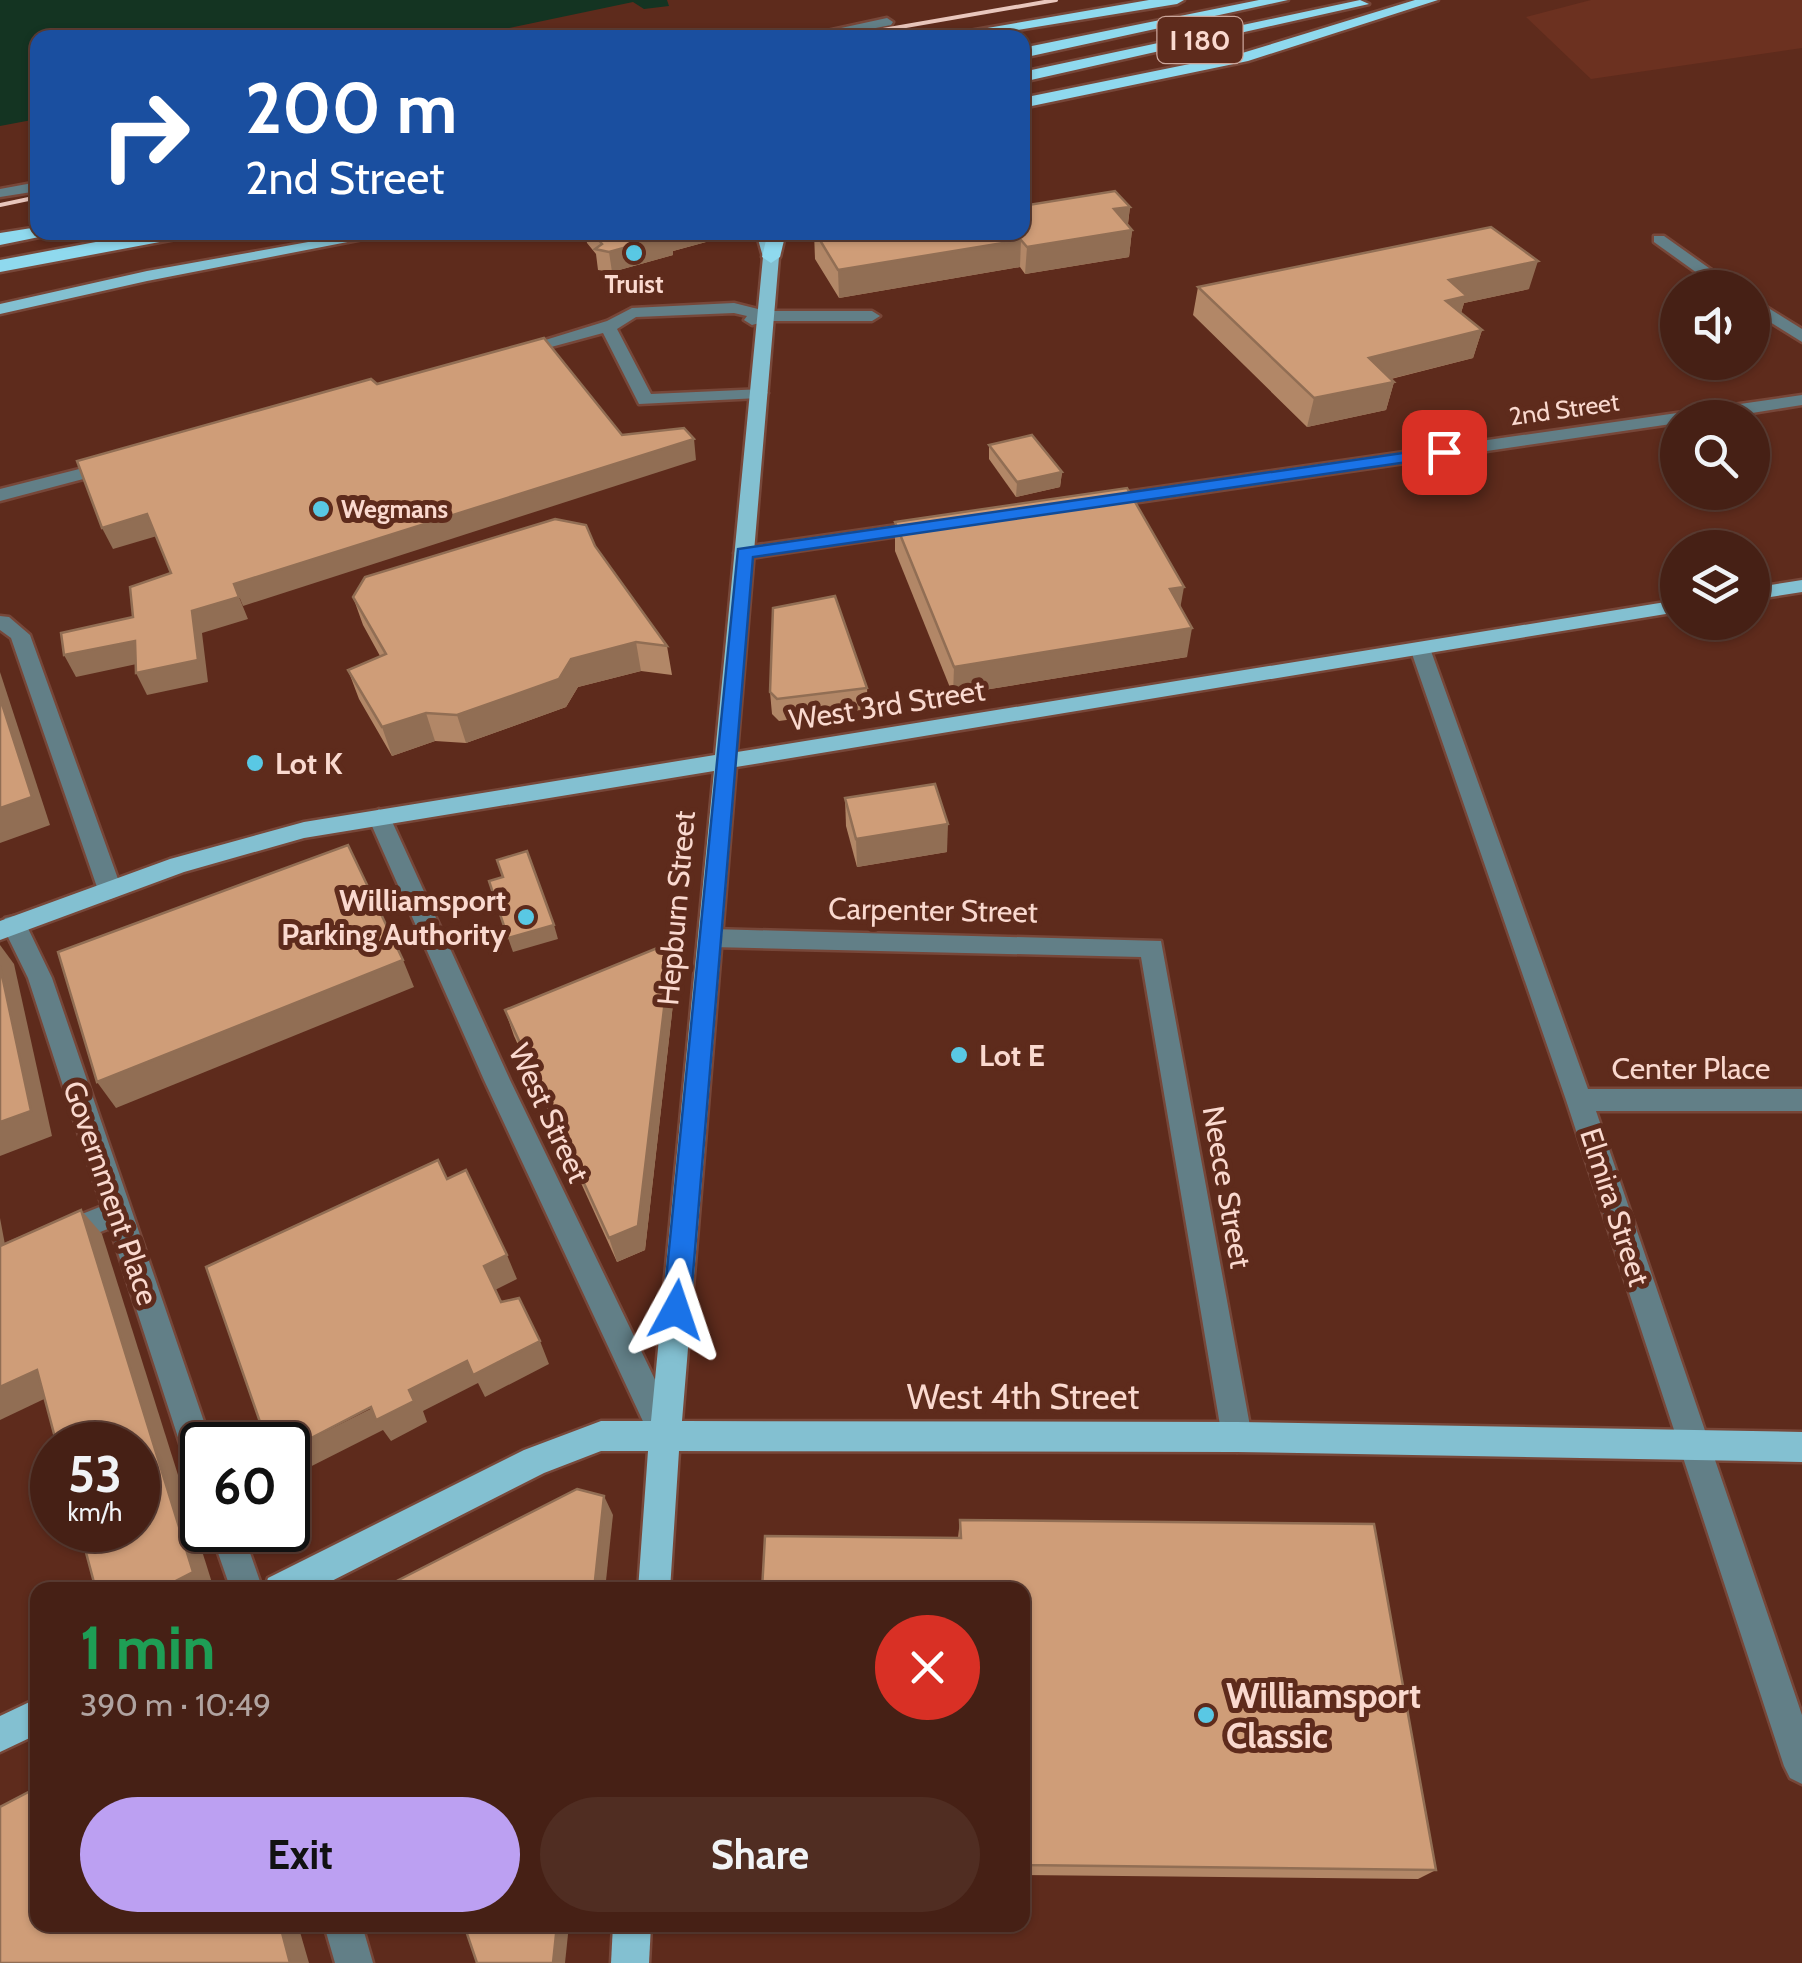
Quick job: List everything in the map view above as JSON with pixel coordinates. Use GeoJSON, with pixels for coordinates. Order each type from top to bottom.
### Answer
{"type":"FeatureCollection","features":[{"type":"Feature","properties":{"kind":"highway"},"geometry":{"type":"LineString","coordinates":[[987,30],[1177,0]]}},
{"type":"Feature","properties":{"kind":"highway","name":"I 180"},"geometry":{"type":"LineString","coordinates":[[1030,51],[1281,0]]}},
{"type":"Feature","properties":{"kind":"highway","name":"I 180"},"geometry":{"type":"LineString","coordinates":[[1030,74],[1376,0]]}},
{"type":"Feature","properties":{"kind":"highway"},"geometry":{"type":"LineString","coordinates":[[1030,101],[1242,58],[1431,0]]}},
{"type":"Feature","properties":{"kind":"highway"},"geometry":{"type":"LineString","coordinates":[[0,238],[30,233]]}},
{"type":"Feature","properties":{"kind":"highway"},"geometry":{"type":"LineString","coordinates":[[0,266],[138,240]]}},
{"type":"Feature","properties":{"kind":"highway"},"geometry":{"type":"LineString","coordinates":[[771,257],[776,240]]}},
{"type":"Feature","properties":{"kind":"main road"},"geometry":{"type":"LineString","coordinates":[[6,307],[147,276],[347,240]]}},
{"type":"Feature","properties":{"kind":"main road","name":"Hepburn Street"},"geometry":{"type":"LineString","coordinates":[[655,1582],[771,257],[766,240]]}},
{"type":"Feature","properties":{"kind":"main road"},"geometry":{"type":"LineString","coordinates":[[1770,591],[1802,586]]}},
{"type":"Feature","properties":{"kind":"main road","name":"West 3rd Street"},"geometry":{"type":"LineString","coordinates":[[7,928],[232,848],[379,817],[1660,609]]}},
{"type":"Feature","properties":{"kind":"main road","name":"West 4th Street"},"geometry":{"type":"LineString","coordinates":[[296,1582],[535,1460],[601,1436],[1237,1438],[1802,1447]]}},
{"type":"Feature","properties":{"kind":"main road"},"geometry":{"type":"LineString","coordinates":[[0,1735],[30,1719]]}},
{"type":"Feature","properties":{"kind":"main road"},"geometry":{"type":"LineString","coordinates":[[630,1963],[632,1932]]}},
{"type":"Feature","properties":{"kind":"street"},"geometry":{"type":"LineString","coordinates":[[844,30],[888,22]]}},
{"type":"Feature","properties":{"kind":"street"},"geometry":{"type":"LineString","coordinates":[[0,193],[30,187]]}},
{"type":"Feature","properties":{"kind":"street"},"geometry":{"type":"LineString","coordinates":[[1659,239],[1703,270]]}},
{"type":"Feature","properties":{"kind":"street"},"geometry":{"type":"LineString","coordinates":[[1770,315],[1802,337]]}},
{"type":"Feature","properties":{"kind":"street"},"geometry":{"type":"LineString","coordinates":[[490,359],[610,326],[641,330],[732,325],[766,316],[872,316]]}},
{"type":"Feature","properties":{"kind":"street"},"geometry":{"type":"LineString","coordinates":[[610,326],[645,400],[759,393]]}},
{"type":"Feature","properties":{"kind":"street","name":"2nd Street"},"geometry":{"type":"LineString","coordinates":[[1770,405],[1802,400]]}},
{"type":"Feature","properties":{"kind":"street","name":"2nd Street"},"geometry":{"type":"LineString","coordinates":[[1073,506],[1660,421]]}},
{"type":"Feature","properties":{"kind":"street"},"geometry":{"type":"LineString","coordinates":[[0,492],[129,460]]}},
{"type":"Feature","properties":{"kind":"street"},"geometry":{"type":"LineString","coordinates":[[744,553],[936,525]]}},
{"type":"Feature","properties":{"kind":"street"},"geometry":{"type":"LineString","coordinates":[[2,622],[20,635],[110,890]]}},
{"type":"Feature","properties":{"kind":"street","name":"Elmira Street"},"geometry":{"type":"LineString","coordinates":[[1421,650],[1580,1100],[1802,1766]]}},
{"type":"Feature","properties":{"kind":"street","name":"West Street"},"geometry":{"type":"LineString","coordinates":[[379,817],[497,1080],[665,1434]]}},
{"type":"Feature","properties":{"kind":"street","name":"Government Place"},"geometry":{"type":"LineString","coordinates":[[7,928],[40,978],[189,1422]]}},
{"type":"Feature","properties":{"kind":"street","name":"Carpenter Street"},"geometry":{"type":"LineString","coordinates":[[712,938],[1152,948]]}},
{"type":"Feature","properties":{"kind":"street","name":"Neece Street"},"geometry":{"type":"LineString","coordinates":[[1152,948],[1237,1438]]}},
{"type":"Feature","properties":{"kind":"street","name":"Center Place"},"geometry":{"type":"LineString","coordinates":[[1580,1100],[1802,1100]]}},
{"type":"Feature","properties":{"kind":"street"},"geometry":{"type":"LineString","coordinates":[[0,1260],[118,1212]]}},
{"type":"Feature","properties":{"kind":"street"},"geometry":{"type":"LineString","coordinates":[[234,1552],[245,1582]]}},
{"type":"Feature","properties":{"kind":"street"},"geometry":{"type":"LineString","coordinates":[[345,1932],[354,1963]]}},
{"type":"Feature","properties":{"kind":"shaded area"},"geometry":{"type":"Polygon","coordinates":[[[0,0],[667,0],[669,6],[644,9],[633,2],[499,30],[30,30],[30,120],[0,126],[0,0]]]}},
{"type":"Feature","properties":{"kind":"shaded area"},"geometry":{"type":"Polygon","coordinates":[[[1591,0],[1802,0],[1802,48],[1591,79],[1526,17],[1591,0]]]}},
{"type":"Feature","properties":{"kind":"building"},"geometry":{"type":"Polygon","coordinates":[[[1115,191],[1130,207],[1114,209],[1132,230],[1027,247],[1021,240],[1030,240],[1030,205],[1115,191]]]}},
{"type":"Feature","properties":{"kind":"building"},"geometry":{"type":"Polygon","coordinates":[[[1491,227],[1538,261],[1449,280],[1467,296],[1446,301],[1482,330],[1369,358],[1394,382],[1314,398],[1198,287],[1491,227]]]}},
{"type":"Feature","properties":{"kind":"building"},"geometry":{"type":"Polygon","coordinates":[[[599,240],[653,240],[609,252],[595,249],[602,244],[599,240]]]}},
{"type":"Feature","properties":{"kind":"building"},"geometry":{"type":"Polygon","coordinates":[[[820,240],[1021,240],[838,270],[820,240]]]}},
{"type":"Feature","properties":{"kind":"building","name":"Wegmans"},"geometry":{"type":"Polygon","coordinates":[[[544,338],[622,435],[684,428],[694,439],[234,584],[239,597],[192,611],[198,660],[136,673],[135,641],[64,655],[61,633],[133,617],[130,587],[171,573],[147,514],[102,528],[77,461],[371,379],[377,384],[544,338]]]}},
{"type":"Feature","properties":{"kind":"building"},"geometry":{"type":"Polygon","coordinates":[[[1032,435],[1062,472],[1017,482],[989,445],[1032,435]]]}},
{"type":"Feature","properties":{"kind":"building"},"geometry":{"type":"Polygon","coordinates":[[[1127,488],[1184,587],[1170,589],[1192,628],[954,667],[895,522],[1127,488]]]}},
{"type":"Feature","properties":{"kind":"building"},"geometry":{"type":"Polygon","coordinates":[[[555,519],[586,525],[595,546],[667,646],[636,642],[571,659],[559,679],[457,715],[426,713],[382,727],[348,670],[386,654],[353,597],[365,577],[555,519]]]}},
{"type":"Feature","properties":{"kind":"building"},"geometry":{"type":"Polygon","coordinates":[[[835,596],[867,688],[777,699],[770,692],[773,608],[835,596]]]}},
{"type":"Feature","properties":{"kind":"building"},"geometry":{"type":"Polygon","coordinates":[[[0,698],[32,797],[0,808],[0,698]]]}},
{"type":"Feature","properties":{"kind":"building"},"geometry":{"type":"Polygon","coordinates":[[[935,784],[948,824],[856,839],[845,798],[935,784]]]}},
{"type":"Feature","properties":{"kind":"building"},"geometry":{"type":"Polygon","coordinates":[[[348,845],[403,960],[97,1082],[58,952],[348,845]]]}},
{"type":"Feature","properties":{"kind":"building","name":"Williamsport Parking Authority"},"geometry":{"type":"Polygon","coordinates":[[[527,851],[554,925],[508,938],[489,881],[503,877],[497,860],[527,851]]]}},
{"type":"Feature","properties":{"kind":"building"},"geometry":{"type":"Polygon","coordinates":[[[672,942],[638,1226],[609,1238],[505,1010],[672,942]]]}},
{"type":"Feature","properties":{"kind":"building"},"geometry":{"type":"Polygon","coordinates":[[[0,966],[31,1111],[0,1122],[0,966]]]}},
{"type":"Feature","properties":{"kind":"building"},"geometry":{"type":"Polygon","coordinates":[[[438,1160],[447,1179],[466,1170],[507,1255],[484,1266],[501,1302],[519,1298],[540,1341],[473,1375],[467,1361],[409,1390],[414,1401],[376,1420],[371,1407],[310,1439],[310,1422],[260,1422],[206,1267],[438,1160]]]}},
{"type":"Feature","properties":{"kind":"building"},"geometry":{"type":"Polygon","coordinates":[[[81,1210],[147,1422],[51,1422],[37,1370],[0,1387],[0,1246],[81,1210]]]}},
{"type":"Feature","properties":{"kind":"building"},"geometry":{"type":"Polygon","coordinates":[[[160,1465],[180,1530],[180,1552],[187,1552],[193,1572],[174,1582],[94,1582],[86,1552],[160,1552],[160,1465]]]}},
{"type":"Feature","properties":{"kind":"building"},"geometry":{"type":"Polygon","coordinates":[[[577,1489],[604,1496],[595,1582],[395,1582],[577,1489]]]}},
{"type":"Feature","properties":{"kind":"building","name":"Williamsport Classic"},"geometry":{"type":"Polygon","coordinates":[[[960,1520],[1374,1524],[1436,1870],[1030,1865],[1030,1582],[762,1582],[765,1536],[961,1538],[960,1520]]]}},
{"type":"Feature","properties":{"kind":"building"},"geometry":{"type":"Polygon","coordinates":[[[30,1791],[30,1932],[282,1932],[290,1963],[0,1963],[0,1807],[30,1791]]]}},
{"type":"Feature","properties":{"kind":"building"},"geometry":{"type":"Polygon","coordinates":[[[466,1932],[556,1932],[553,1963],[477,1963],[466,1932]]]}},
{"type":"Feature","properties":{"kind":"railway"},"geometry":{"type":"LineString","coordinates":[[883,30],[1056,0]]}},
{"type":"Feature","properties":{"kind":"railway"},"geometry":{"type":"LineString","coordinates":[[0,205],[30,199]]}},
{"type":"Feature","properties":{"kind":"place","name":"Truist"},"geometry":{"type":"Point","coordinates":[634,253]}},
{"type":"Feature","properties":{"kind":"place","name":"Wegmans"},"geometry":{"type":"Point","coordinates":[321,509]}},
{"type":"Feature","properties":{"kind":"place","name":"Lot K"},"geometry":{"type":"Point","coordinates":[255,763]}},
{"type":"Feature","properties":{"kind":"place","name":"Williamsport Parking Authority"},"geometry":{"type":"Point","coordinates":[526,917]}},
{"type":"Feature","properties":{"kind":"place","name":"Lot E"},"geometry":{"type":"Point","coordinates":[959,1055]}},
{"type":"Feature","properties":{"kind":"place","name":"Williamsport Classic"},"geometry":{"type":"Point","coordinates":[1206,1715]}},
{"type":"Feature","properties":{"kind":"route"},"geometry":{"type":"LineString","coordinates":[[676,1310],[744,553],[1444,452]]}}]}
